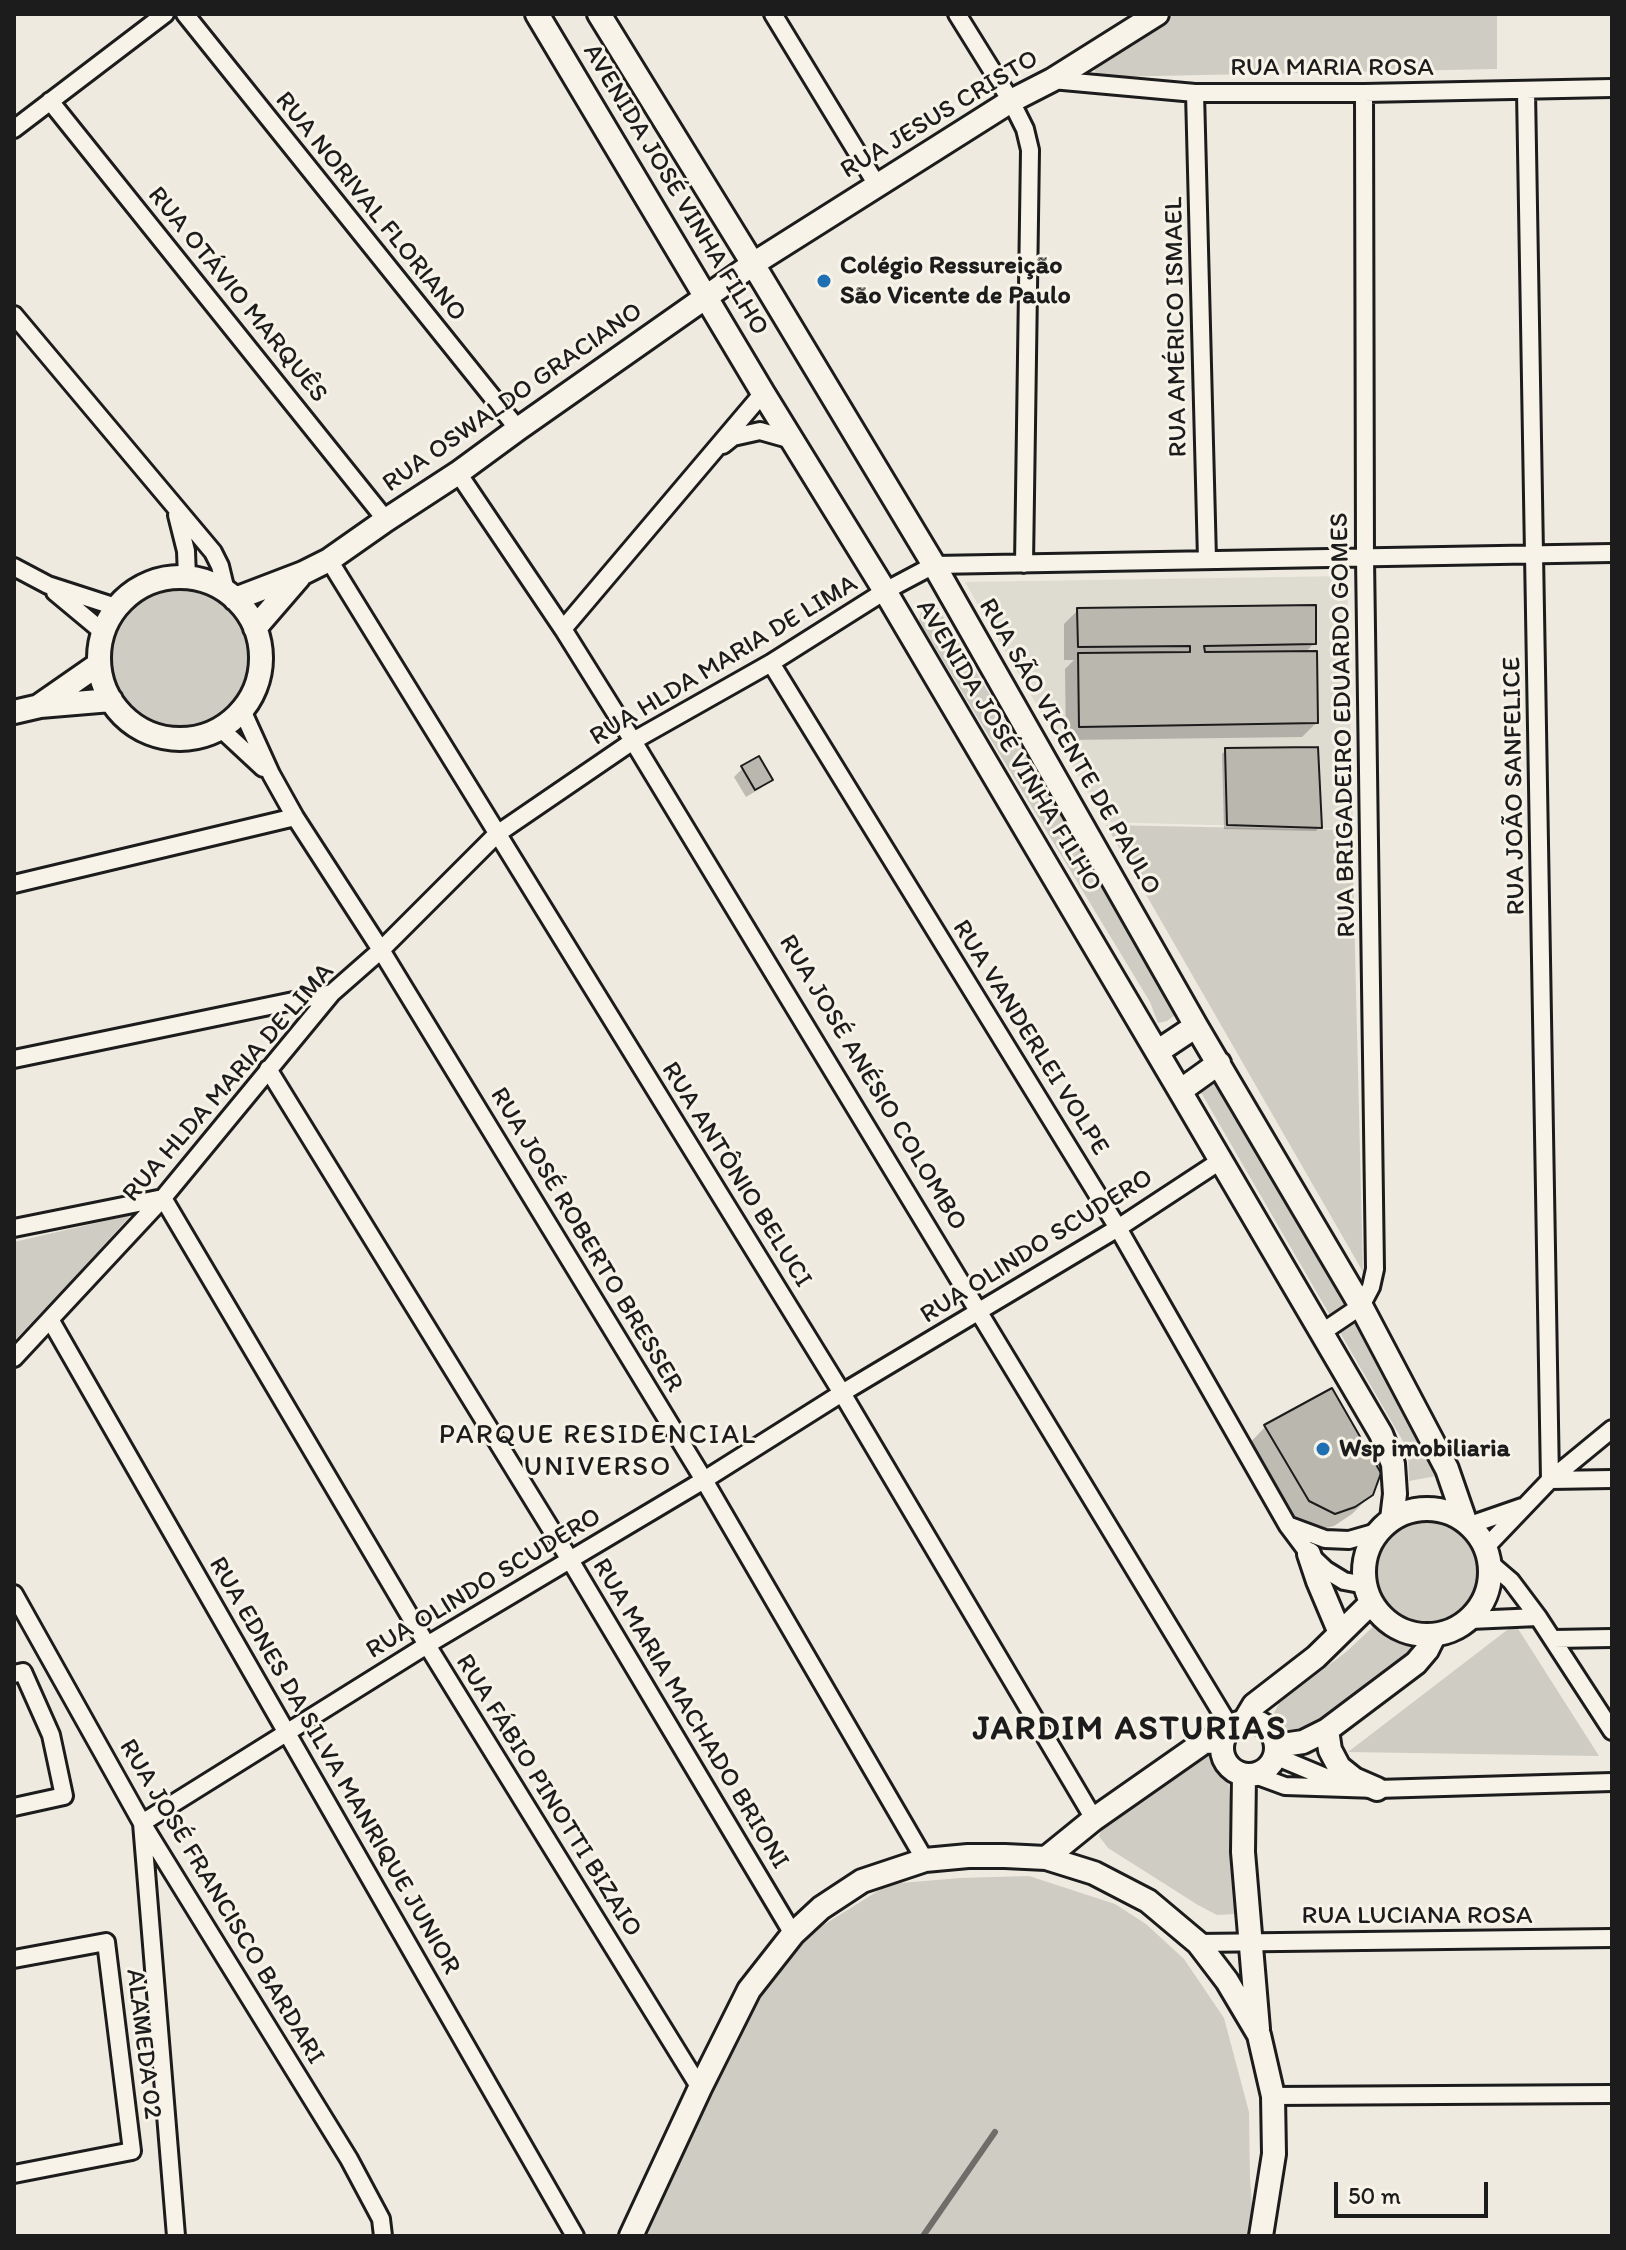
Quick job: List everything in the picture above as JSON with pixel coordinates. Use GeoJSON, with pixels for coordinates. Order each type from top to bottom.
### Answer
{"type":"FeatureCollection","features":[{"type":"Feature","properties":{"kind":"street"},"geometry":{"type":"LineString","coordinates":[[14,129],[165,14]]}},
{"type":"Feature","properties":{"kind":"street","name":"RUA NORIVAL FLORIANO"},"geometry":{"type":"LineString","coordinates":[[185,14],[518,429]]}},
{"type":"Feature","properties":{"kind":"street","name":"AVENIDA JOSÉ VINHA FILHO"},"geometry":{"type":"LineString","coordinates":[[537,14],[885,591],[1381,1434],[1393,1464],[1395,1494],[1384,1526]]}},
{"type":"Feature","properties":{"kind":"street","name":"RUA SÃO VICENTE DE PAULO"},"geometry":{"type":"LineString","coordinates":[[599,14],[934,565],[1196,1026],[1361,1306],[1447,1469],[1468,1523]]}},
{"type":"Feature","properties":{"kind":"street"},"geometry":{"type":"LineString","coordinates":[[773,14],[877,185]]}},
{"type":"Feature","properties":{"kind":"street"},"geometry":{"type":"LineString","coordinates":[[957,14],[1011,101],[1025,129],[1030,150],[1024,564]]}},
{"type":"Feature","properties":{"kind":"street","name":"RUA JESUS CRISTO"},"geometry":{"type":"LineString","coordinates":[[753,264],[1011,101],[1052,80],[1145,17]]}},
{"type":"Feature","properties":{"kind":"street","name":"RUA MARIA ROSA"},"geometry":{"type":"LineString","coordinates":[[1052,80],[1195,93],[1612,88]]}},
{"type":"Feature","properties":{"kind":"street","name":"RUA JOÃO SANFELICE"},"geometry":{"type":"LineString","coordinates":[[1526,91],[1550,1480]]}},
{"type":"Feature","properties":{"kind":"street","name":"RUA AMÉRICO ISMAEL"},"geometry":{"type":"LineString","coordinates":[[1195,93],[1207,560]]}},
{"type":"Feature","properties":{"kind":"street","name":"RUA BRIGADEIRO EDUARDO GOMES"},"geometry":{"type":"LineString","coordinates":[[1361,1306],[1371,1287],[1375,1269],[1365,558],[1364,93]]}},
{"type":"Feature","properties":{"kind":"street","name":"RUA OTÁVIO MARQUÊS"},"geometry":{"type":"LineString","coordinates":[[50,101],[386,520]]}},
{"type":"Feature","properties":{"kind":"street","name":"RUA OSWALDO GRACIANO"},"geometry":{"type":"LineString","coordinates":[[230,595],[303,573],[329,560],[458,473],[753,264]]}},
{"type":"Feature","properties":{"kind":"street"},"geometry":{"type":"LineString","coordinates":[[14,315],[213,552],[230,595]]}},
{"type":"Feature","properties":{"kind":"street"},"geometry":{"type":"LineString","coordinates":[[563,629],[763,393]]}},
{"type":"Feature","properties":{"kind":"street"},"geometry":{"type":"LineString","coordinates":[[709,456],[733,437],[760,431],[792,440]]}},
{"type":"Feature","properties":{"kind":"street","name":"RUA JOSÉ ANÉSIO COLOMBO"},"geometry":{"type":"LineString","coordinates":[[458,473],[563,629],[633,741],[1233,1729]]}},
{"type":"Feature","properties":{"kind":"street"},"geometry":{"type":"LineString","coordinates":[[176,510],[186,551],[187,577]]}},
{"type":"Feature","properties":{"kind":"street"},"geometry":{"type":"LineString","coordinates":[[934,565],[1612,553]]}},
{"type":"Feature","properties":{"kind":"street","name":"RUA ANTÔNIO BELUCI"},"geometry":{"type":"LineString","coordinates":[[329,560],[842,1393],[1094,1819]]}},
{"type":"Feature","properties":{"kind":"street","name":"RUA HLDA MARIA DE LIMA"},"geometry":{"type":"LineString","coordinates":[[14,1358],[163,1198],[332,993],[381,950],[497,834],[633,741],[934,565]]}},
{"type":"Feature","properties":{"kind":"street"},"geometry":{"type":"LineString","coordinates":[[14,567],[48,585],[116,607]]}},
{"type":"Feature","properties":{"kind":"street","name":"RUA OSWALDO GRACIANO"},"geometry":{"type":"LineString","coordinates":[[255,628],[303,573]]}},
{"type":"Feature","properties":{"kind":"street"},"geometry":{"type":"LineString","coordinates":[[187,577],[207,582],[230,595],[247,613],[259,642],[260,671],[242,710],[220,728],[197,737],[172,738],[148,732],[127,719],[111,700],[99,664],[103,632],[116,607],[130,593],[148,583],[167,578],[187,577]]}},
{"type":"Feature","properties":{"kind":"street"},"geometry":{"type":"LineString","coordinates":[[48,585],[103,632]]}},
{"type":"Feature","properties":{"kind":"street","name":"RUA VANDERLEI VOLPE"},"geometry":{"type":"LineString","coordinates":[[771,663],[1118,1228],[1288,1526],[1309,1554],[1326,1570],[1368,1594]]}},
{"type":"Feature","properties":{"kind":"street"},"geometry":{"type":"LineString","coordinates":[[40,706],[99,664]]}},
{"type":"Feature","properties":{"kind":"street"},"geometry":{"type":"LineString","coordinates":[[14,712],[40,706],[111,700]]}},
{"type":"Feature","properties":{"kind":"street","name":"RUA JOSÉ ROBERTO BRESSER"},"geometry":{"type":"LineString","coordinates":[[242,710],[271,774],[295,817],[381,950],[704,1480],[925,1860]]}},
{"type":"Feature","properties":{"kind":"street","name":"RUA JOSÉ ROBERTO BRESSER"},"geometry":{"type":"LineString","coordinates":[[220,728],[271,774]]}},
{"type":"Feature","properties":{"kind":"street"},"geometry":{"type":"LineString","coordinates":[[14,884],[295,817]]}},
{"type":"Feature","properties":{"kind":"street"},"geometry":{"type":"LineString","coordinates":[[14,1059],[332,993]]}},
{"type":"Feature","properties":{"kind":"street"},"geometry":{"type":"LineString","coordinates":[[1157,1052],[1196,1026]]}},
{"type":"Feature","properties":{"kind":"street"},"geometry":{"type":"LineString","coordinates":[[1180,1091],[1219,1063]]}},
{"type":"Feature","properties":{"kind":"street","name":"RUA MARIA MACHADO BRIONI"},"geometry":{"type":"LineString","coordinates":[[268,1069],[570,1560],[793,1934]]}},
{"type":"Feature","properties":{"kind":"street","name":"RUA OLINDO SCUDERO"},"geometry":{"type":"LineString","coordinates":[[142,1823],[427,1645],[1118,1228],[1220,1161]]}},
{"type":"Feature","properties":{"kind":"street"},"geometry":{"type":"LineString","coordinates":[[14,1228],[163,1198]]}},
{"type":"Feature","properties":{"kind":"street","name":"RUA FÁBIO PINOTTI BIZAIO"},"geometry":{"type":"LineString","coordinates":[[163,1198],[427,1645],[700,2088]]}},
{"type":"Feature","properties":{"kind":"street"},"geometry":{"type":"LineString","coordinates":[[1321,1333],[1361,1306]]}},
{"type":"Feature","properties":{"kind":"street","name":"RUA EDNES DA SILVA MANRIQUE JUNIOR"},"geometry":{"type":"LineString","coordinates":[[51,1321],[575,2236]]}},
{"type":"Feature","properties":{"kind":"street"},"geometry":{"type":"LineString","coordinates":[[1384,1526],[1368,1548],[1364,1566],[1368,1594],[1383,1618],[1398,1629],[1415,1635],[1434,1636],[1453,1631],[1470,1620],[1488,1594],[1491,1578],[1488,1555],[1524,1506],[1550,1480],[1612,1429]]}},
{"type":"Feature","properties":{"kind":"street"},"geometry":{"type":"LineString","coordinates":[[1550,1480],[1612,1479]]}},
{"type":"Feature","properties":{"kind":"street"},"geometry":{"type":"LineString","coordinates":[[1468,1523],[1524,1506]]}},
{"type":"Feature","properties":{"kind":"street"},"geometry":{"type":"LineString","coordinates":[[1288,1526],[1325,1539],[1349,1540],[1416,1509],[1441,1510],[1468,1523],[1488,1555],[1554,1639],[1612,1731]]}},
{"type":"Feature","properties":{"kind":"street"},"geometry":{"type":"LineString","coordinates":[[1309,1554],[1340,1633]]}},
{"type":"Feature","properties":{"kind":"street","name":"RUA JOSÉ FRANCISCO BARDARI"},"geometry":{"type":"LineString","coordinates":[[14,1594],[142,1823],[349,2159],[381,2219],[383,2236]]}},
{"type":"Feature","properties":{"kind":"street"},"geometry":{"type":"LineString","coordinates":[[1368,1594],[1340,1633],[1316,1657],[1254,1705],[1233,1729],[1221,1752],[1233,1771],[1285,1786],[1377,1789],[1612,1782]]}},
{"type":"Feature","properties":{"kind":"street"},"geometry":{"type":"LineString","coordinates":[[1470,1620],[1538,1617]]}},
{"type":"Feature","properties":{"kind":"street"},"geometry":{"type":"LineString","coordinates":[[1276,1751],[1327,1730],[1416,1663],[1434,1636]]}},
{"type":"Feature","properties":{"kind":"street"},"geometry":{"type":"LineString","coordinates":[[1554,1639],[1612,1638]]}},
{"type":"Feature","properties":{"kind":"street"},"geometry":{"type":"LineString","coordinates":[[14,1807],[64,1796],[51,1735],[18,1673]]}},
{"type":"Feature","properties":{"kind":"street"},"geometry":{"type":"LineString","coordinates":[[1046,1858],[1094,1819],[1204,1742],[1254,1721],[1269,1730],[1276,1751],[1271,1764],[1264,1771],[1249,1775]]}},
{"type":"Feature","properties":{"kind":"street"},"geometry":{"type":"LineString","coordinates":[[1327,1730],[1330,1750],[1339,1767],[1354,1779],[1377,1789]]}},
{"type":"Feature","properties":{"kind":"street"},"geometry":{"type":"LineString","coordinates":[[1276,1751],[1351,1787]]}},
{"type":"Feature","properties":{"kind":"street"},"geometry":{"type":"LineString","coordinates":[[1249,1775],[1243,1852],[1259,2035],[1273,2096],[1274,2154],[1261,2236]]}},
{"type":"Feature","properties":{"kind":"street"},"geometry":{"type":"LineString","coordinates":[[142,1823],[176,2236]]}},
{"type":"Feature","properties":{"kind":"street"},"geometry":{"type":"LineString","coordinates":[[631,2236],[749,1990],[793,1934],[821,1908],[862,1881],[925,1860],[968,1856],[1046,1858],[1094,1873],[1148,1901],[1198,1943],[1227,1981],[1259,2035]]}},
{"type":"Feature","properties":{"kind":"street"},"geometry":{"type":"LineString","coordinates":[[1221,1942],[1241,1930],[1248,1918]]}},
{"type":"Feature","properties":{"kind":"street","name":"RUA LUCIANA ROSA"},"geometry":{"type":"LineString","coordinates":[[1198,1943],[1612,1938]]}},
{"type":"Feature","properties":{"kind":"street","name":"ALAMEDA 02"},"geometry":{"type":"LineString","coordinates":[[14,1959],[106,1942],[132,2151],[14,2174]]}},
{"type":"Feature","properties":{"kind":"street"},"geometry":{"type":"LineString","coordinates":[[1273,2096],[1612,2094]]}},
{"type":"Feature","properties":{"kind":"shaded area"},"geometry":{"type":"Polygon","coordinates":[[[1176,14],[1497,14],[1497,69],[1105,77],[1096,74],[1093,65],[1176,14]]]}},
{"type":"Feature","properties":{"kind":"shaded area"},"geometry":{"type":"Polygon","coordinates":[[[1347,576],[1353,829],[1105,822],[965,582],[1347,576]],[[1315,605],[1077,608],[1078,647],[1190,646],[1190,652],[1078,654],[1079,727],[1318,723],[1316,651],[1205,652],[1204,646],[1316,644],[1315,605]],[[1318,747],[1225,748],[1227,825],[1321,828],[1318,747]]]}},
{"type":"Feature","properties":{"kind":"shaded area"},"geometry":{"type":"Polygon","coordinates":[[[179,590],[206,595],[228,611],[244,633],[249,660],[244,687],[228,709],[206,725],[179,730],[152,725],[130,709],[114,687],[109,660],[114,633],[130,611],[152,595],[179,590]]]}},
{"type":"Feature","properties":{"kind":"shaded area"},"geometry":{"type":"Polygon","coordinates":[[[929,606],[938,608],[1176,1007],[1175,1015],[1167,1021],[1158,1023],[1150,1002],[919,621],[921,612],[929,606]]]}},
{"type":"Feature","properties":{"kind":"shaded area"},"geometry":{"type":"Polygon","coordinates":[[[1106,825],[1352,830],[1363,1272],[1106,825]]]}},
{"type":"Feature","properties":{"kind":"shaded area"},"geometry":{"type":"Polygon","coordinates":[[[1217,1078],[1442,1475],[1409,1481],[1408,1450],[1199,1089],[1217,1078]]]}},
{"type":"Feature","properties":{"kind":"shaded area"},"geometry":{"type":"Polygon","coordinates":[[[131,1215],[69,1283],[14,1341],[14,1242],[131,1215]]]}},
{"type":"Feature","properties":{"kind":"shaded area"},"geometry":{"type":"Polygon","coordinates":[[[1428,1520],[1448,1524],[1465,1535],[1476,1552],[1480,1572],[1476,1592],[1465,1609],[1448,1620],[1428,1624],[1408,1620],[1391,1609],[1380,1592],[1376,1572],[1380,1552],[1391,1535],[1408,1524],[1428,1520]]]}},
{"type":"Feature","properties":{"kind":"shaded area"},"geometry":{"type":"Polygon","coordinates":[[[1515,1624],[1599,1756],[1348,1752],[1515,1624]]]}},
{"type":"Feature","properties":{"kind":"shaded area"},"geometry":{"type":"Polygon","coordinates":[[[1375,1625],[1396,1641],[1416,1648],[1404,1661],[1304,1735],[1292,1739],[1281,1734],[1274,1724],[1274,1713],[1279,1703],[1346,1652],[1375,1625]]]}},
{"type":"Feature","properties":{"kind":"shaded area"},"geometry":{"type":"Polygon","coordinates":[[[1206,1751],[1216,1751],[1225,1757],[1243,1899],[1235,1914],[1217,1915],[1198,1905],[1108,1848],[1099,1836],[1104,1824],[1206,1751]]]}},
{"type":"Feature","properties":{"kind":"shaded area"},"geometry":{"type":"Polygon","coordinates":[[[1029,1876],[1115,1904],[1146,1924],[1184,1959],[1224,2018],[1249,2112],[1253,2236],[642,2236],[756,1994],[817,1929],[889,1884],[1029,1876]]]}},
{"type":"Feature","properties":{"kind":"building"},"geometry":{"type":"Polygon","coordinates":[[[1316,605],[1316,644],[1204,646],[1205,652],[1317,651],[1318,723],[1079,727],[1078,653],[1190,652],[1190,646],[1078,647],[1077,608],[1316,605]]]}},
{"type":"Feature","properties":{"kind":"building"},"geometry":{"type":"Polygon","coordinates":[[[1318,747],[1322,828],[1227,825],[1225,748],[1318,747]]]}},
{"type":"Feature","properties":{"kind":"building"},"geometry":{"type":"Polygon","coordinates":[[[759,756],[773,780],[755,790],[741,766],[759,756]]]}},
{"type":"Feature","properties":{"kind":"building","name":"Wsp imobiliaria"},"geometry":{"type":"Polygon","coordinates":[[[1332,1388],[1381,1473],[1373,1495],[1355,1507],[1335,1514],[1309,1501],[1264,1425],[1332,1388]]]}},
{"type":"Feature","properties":{"kind":"waterway"},"geometry":{"type":"LineString","coordinates":[[923,2236],[995,2132]]}},
{"type":"Feature","properties":{"kind":"place","name":"Colégio Ressureição São Vicente de Paulo"},"geometry":{"type":"Point","coordinates":[824,281]}},
{"type":"Feature","properties":{"kind":"place","name":"Wsp imobiliaria"},"geometry":{"type":"Point","coordinates":[1323,1449]}},
{"type":"Feature","properties":{"kind":"district","name":"PARQUE RESIDENCIAL UNIVERSO"},"geometry":{"type":"Point","coordinates":[598,1452]}},
{"type":"Feature","properties":{"kind":"district","name":"JARDIM ASTURIAS"},"geometry":{"type":"Point","coordinates":[1130,1730]}}]}
